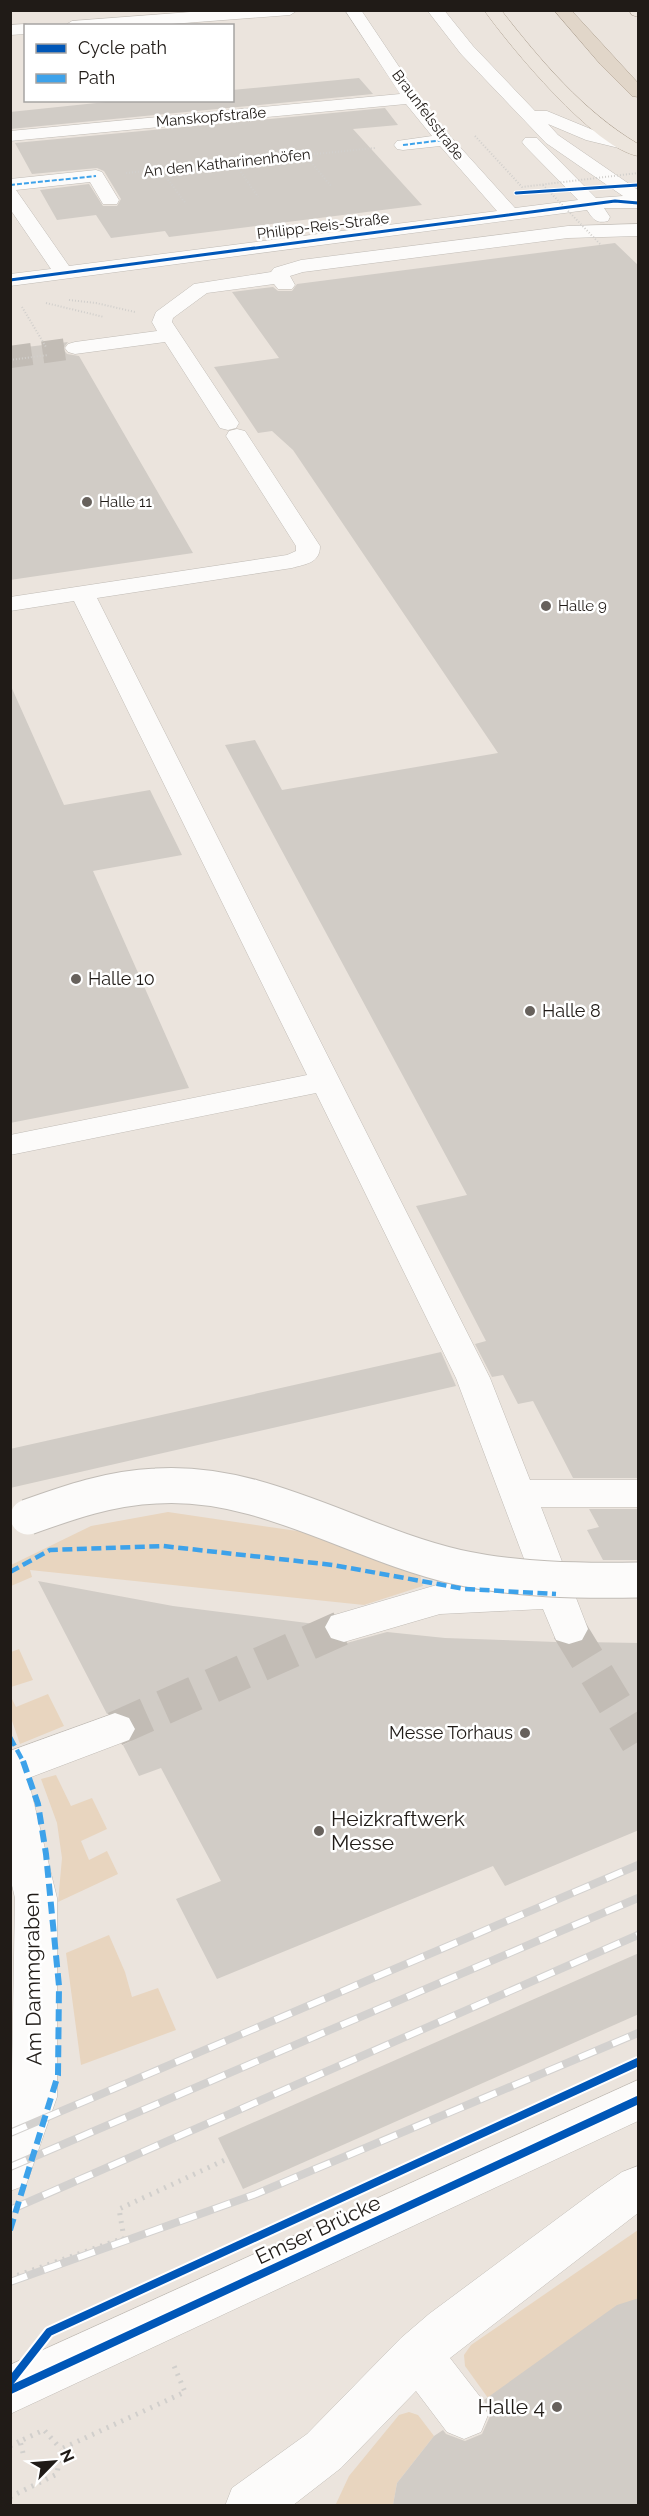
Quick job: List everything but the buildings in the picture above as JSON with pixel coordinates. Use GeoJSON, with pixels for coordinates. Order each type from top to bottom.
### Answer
{"type":"FeatureCollection","features":[{"type":"Feature","properties":{"kind":"highway"},"geometry":{"type":"LineString","coordinates":[[562,10],[607,61],[639,92]]}},
{"type":"Feature","properties":{"kind":"main road"},"geometry":{"type":"LineString","coordinates":[[492,10],[533,59],[596,124],[633,148]]}},
{"type":"Feature","properties":{"kind":"street"},"geometry":{"type":"LineString","coordinates":[[99,24],[290,10]]}},
{"type":"Feature","properties":{"kind":"street","name":"Braunfelsstraße"},"geometry":{"type":"LineString","coordinates":[[353,10],[411,98],[444,140],[510,214]]}},
{"type":"Feature","properties":{"kind":"street"},"geometry":{"type":"LineString","coordinates":[[435,10],[467,50],[552,139],[578,171],[639,218]]}},
{"type":"Feature","properties":{"kind":"street"},"geometry":{"type":"LineString","coordinates":[[467,50],[476,74],[508,118],[593,204],[607,237]]}},
{"type":"Feature","properties":{"kind":"street","name":"Manskopfstraße"},"geometry":{"type":"LineString","coordinates":[[10,136],[411,98]]}},
{"type":"Feature","properties":{"kind":"street"},"geometry":{"type":"LineString","coordinates":[[522,109],[582,132],[633,148]]}},
{"type":"Feature","properties":{"kind":"street"},"geometry":{"type":"LineString","coordinates":[[545,116],[596,124]]}},
{"type":"Feature","properties":{"kind":"street"},"geometry":{"type":"LineString","coordinates":[[552,139],[639,198]]}},
{"type":"Feature","properties":{"kind":"street"},"geometry":{"type":"LineString","coordinates":[[403,145],[444,140]]}},
{"type":"Feature","properties":{"kind":"street"},"geometry":{"type":"LineString","coordinates":[[403,145],[421,163]]}},
{"type":"Feature","properties":{"kind":"street"},"geometry":{"type":"LineString","coordinates":[[10,185],[96,176],[110,200]]}},
{"type":"Feature","properties":{"kind":"street"},"geometry":{"type":"LineString","coordinates":[[552,209],[567,197],[566,179]]}},
{"type":"Feature","properties":{"kind":"street"},"geometry":{"type":"LineString","coordinates":[[10,194],[63,272]]}},
{"type":"Feature","properties":{"kind":"street","name":"Philipp-Reis-Straße"},"geometry":{"type":"LineString","coordinates":[[10,280],[615,201],[639,203]]}},
{"type":"Feature","properties":{"kind":"street"},"geometry":{"type":"LineString","coordinates":[[607,237],[639,230]]}},
{"type":"Feature","properties":{"kind":"street"},"geometry":{"type":"LineString","coordinates":[[10,604],[292,561],[308,555],[308,546],[162,322],[163,316],[201,288],[282,281],[281,273],[289,268],[301,266],[567,232],[607,237],[639,250]]}},
{"type":"Feature","properties":{"kind":"street"},"geometry":{"type":"LineString","coordinates":[[75,348],[171,335]]}},
{"type":"Feature","properties":{"kind":"street"},"geometry":{"type":"LineString","coordinates":[[82,593],[473,1378],[569,1629]]}},
{"type":"Feature","properties":{"kind":"street"},"geometry":{"type":"LineString","coordinates":[[10,1145],[326,1081]]}},
{"type":"Feature","properties":{"kind":"street"},"geometry":{"type":"LineString","coordinates":[[20,1520],[78,1499],[116,1489],[161,1485],[206,1486],[250,1495],[432,1560],[471,1569],[511,1576],[574,1582],[639,1580]]}},
{"type":"Feature","properties":{"kind":"street"},"geometry":{"type":"LineString","coordinates":[[518,1494],[639,1493]]}},
{"type":"Feature","properties":{"kind":"street"},"geometry":{"type":"LineString","coordinates":[[344,1627],[440,1599],[556,1594]]}},
{"type":"Feature","properties":{"kind":"street"},"geometry":{"type":"LineString","coordinates":[[10,1768],[115,1730]]}},
{"type":"Feature","properties":{"kind":"street","name":"Am Dammgraben"},"geometry":{"type":"LineString","coordinates":[[10,1787],[36,1898],[36,1909],[35,2097],[10,2170]]}},
{"type":"Feature","properties":{"kind":"street","name":"Emser Brücke"},"geometry":{"type":"LineString","coordinates":[[10,2390],[639,2100]]}},
{"type":"Feature","properties":{"kind":"street"},"geometry":{"type":"LineString","coordinates":[[264,2502],[324,2451],[418,2355],[464,2316],[639,2187]]}},
{"type":"Feature","properties":{"kind":"street"},"geometry":{"type":"LineString","coordinates":[[418,2355],[464,2415]]}},
{"type":"Feature","properties":{"kind":"path"},"geometry":{"type":"LineString","coordinates":[[475,136],[522,187],[639,173]]}},
{"type":"Feature","properties":{"kind":"path"},"geometry":{"type":"LineString","coordinates":[[305,155],[331,186]]}},
{"type":"Feature","properties":{"kind":"path"},"geometry":{"type":"LineString","coordinates":[[234,162],[258,197]]}},
{"type":"Feature","properties":{"kind":"path"},"geometry":{"type":"LineString","coordinates":[[161,170],[186,204]]}},
{"type":"Feature","properties":{"kind":"path"},"geometry":{"type":"LineString","coordinates":[[543,185],[607,237]]}},
{"type":"Feature","properties":{"kind":"path"},"geometry":{"type":"LineString","coordinates":[[69,300],[96,303],[136,312],[132,320]]}},
{"type":"Feature","properties":{"kind":"path"},"geometry":{"type":"LineString","coordinates":[[57,302],[46,303],[114,320]]}},
{"type":"Feature","properties":{"kind":"path"},"geometry":{"type":"LineString","coordinates":[[10,360],[51,354],[22,307]]}},
{"type":"Feature","properties":{"kind":"path"},"geometry":{"type":"LineString","coordinates":[[10,2278],[124,2238],[119,2209],[227,2159]]}},
{"type":"Feature","properties":{"kind":"path"},"geometry":{"type":"LineString","coordinates":[[61,2449],[185,2392],[172,2360]]}},
{"type":"Feature","properties":{"kind":"path"},"geometry":{"type":"LineString","coordinates":[[10,2446],[44,2430],[61,2449]]}},
{"type":"Feature","properties":{"kind":"path"},"geometry":{"type":"LineString","coordinates":[[20,2441],[23,2453]]}},
{"type":"Feature","properties":{"kind":"path"},"geometry":{"type":"LineString","coordinates":[[10,2497],[57,2474],[61,2449]]}},
{"type":"Feature","properties":{"kind":"shaded area"},"geometry":{"type":"Polygon","coordinates":[[[168,1512],[311,1533],[417,1564],[423,1586],[364,1605],[30,1570],[32,1577],[11,1586],[11,1565],[91,1526],[168,1512]]]}},
{"type":"Feature","properties":{"kind":"shaded area"},"geometry":{"type":"Polygon","coordinates":[[[19,1649],[33,1680],[11,1687],[11,1652],[19,1649]]]}},
{"type":"Feature","properties":{"kind":"shaded area"},"geometry":{"type":"Polygon","coordinates":[[[48,1694],[64,1726],[20,1744],[11,1718],[11,1697],[16,1707],[48,1694]]]}},
{"type":"Feature","properties":{"kind":"shaded area"},"geometry":{"type":"Polygon","coordinates":[[[56,1775],[71,1806],[92,1798],[107,1829],[81,1841],[89,1860],[107,1851],[118,1874],[58,1902],[62,1858],[57,1823],[41,1779],[56,1775]]]}},
{"type":"Feature","properties":{"kind":"shaded area"},"geometry":{"type":"Polygon","coordinates":[[[109,1935],[125,1972],[132,1997],[158,1988],[176,2030],[81,2065],[66,1953],[109,1935]]]}},
{"type":"Feature","properties":{"kind":"shaded area"},"geometry":{"type":"Polygon","coordinates":[[[638,2230],[638,2298],[488,2398],[465,2366],[464,2355],[471,2345],[638,2230]]]}},
{"type":"Feature","properties":{"kind":"shaded area"},"geometry":{"type":"Polygon","coordinates":[[[409,2412],[418,2415],[434,2436],[397,2483],[393,2505],[335,2506],[349,2476],[399,2415],[409,2412]]]}},
{"type":"Feature","properties":{"kind":"tunnel"},"geometry":{"type":"LineString","coordinates":[[10,357],[75,348]]}},
{"type":"Feature","properties":{"kind":"tunnel"},"geometry":{"type":"LineString","coordinates":[[115,1729],[344,1627]]}},
{"type":"Feature","properties":{"kind":"tunnel"},"geometry":{"type":"LineString","coordinates":[[569,1629],[638,1742]]}},
{"type":"Feature","properties":{"kind":"railway"},"geometry":{"type":"LineString","coordinates":[[10,2133],[638,1865]]}},
{"type":"Feature","properties":{"kind":"railway"},"geometry":{"type":"LineString","coordinates":[[10,2167],[638,1898]]}},
{"type":"Feature","properties":{"kind":"railway"},"geometry":{"type":"LineString","coordinates":[[10,2210],[638,1935]]}},
{"type":"Feature","properties":{"kind":"railway"},"geometry":{"type":"LineString","coordinates":[[10,2282],[256,2194],[638,2033]]}},
{"type":"Feature","properties":{"kind":"marked path"},"geometry":{"type":"LineString","coordinates":[[403,145],[444,140]]}},
{"type":"Feature","properties":{"kind":"marked path"},"geometry":{"type":"LineString","coordinates":[[10,185],[96,176]]}},
{"type":"Feature","properties":{"kind":"marked path"},"geometry":{"type":"LineString","coordinates":[[10,1572],[50,1550],[163,1546],[333,1565],[465,1589],[556,1594]]}},
{"type":"Feature","properties":{"kind":"marked path"},"geometry":{"type":"LineString","coordinates":[[10,1737],[24,1763],[38,1804],[46,1854],[59,1986],[58,2075],[10,2230]]}},
{"type":"Feature","properties":{"kind":"cycle path"},"geometry":{"type":"LineString","coordinates":[[516,193],[638,185]]}},
{"type":"Feature","properties":{"kind":"cycle path"},"geometry":{"type":"LineString","coordinates":[[10,280],[615,201],[638,203]]}},
{"type":"Feature","properties":{"kind":"cycle path"},"geometry":{"type":"LineString","coordinates":[[10,2382],[49,2332],[638,2062]]}},
{"type":"Feature","properties":{"kind":"cycle path"},"geometry":{"type":"LineString","coordinates":[[10,2390],[638,2100]]}},
{"type":"Feature","properties":{"kind":"place","name":"Halle 11"},"geometry":{"type":"Point","coordinates":[87,502]}},
{"type":"Feature","properties":{"kind":"place","name":"Halle 9"},"geometry":{"type":"Point","coordinates":[546,606]}},
{"type":"Feature","properties":{"kind":"place","name":"Halle 10"},"geometry":{"type":"Point","coordinates":[76,979]}},
{"type":"Feature","properties":{"kind":"place","name":"Halle 8"},"geometry":{"type":"Point","coordinates":[530,1011]}},
{"type":"Feature","properties":{"kind":"place","name":"Messe Torhaus"},"geometry":{"type":"Point","coordinates":[525,1733]}},
{"type":"Feature","properties":{"kind":"place","name":"Heizkraftwerk Messe"},"geometry":{"type":"Point","coordinates":[319,1831]}},
{"type":"Feature","properties":{"kind":"place","name":"Halle 4"},"geometry":{"type":"Point","coordinates":[557,2407]}}]}
